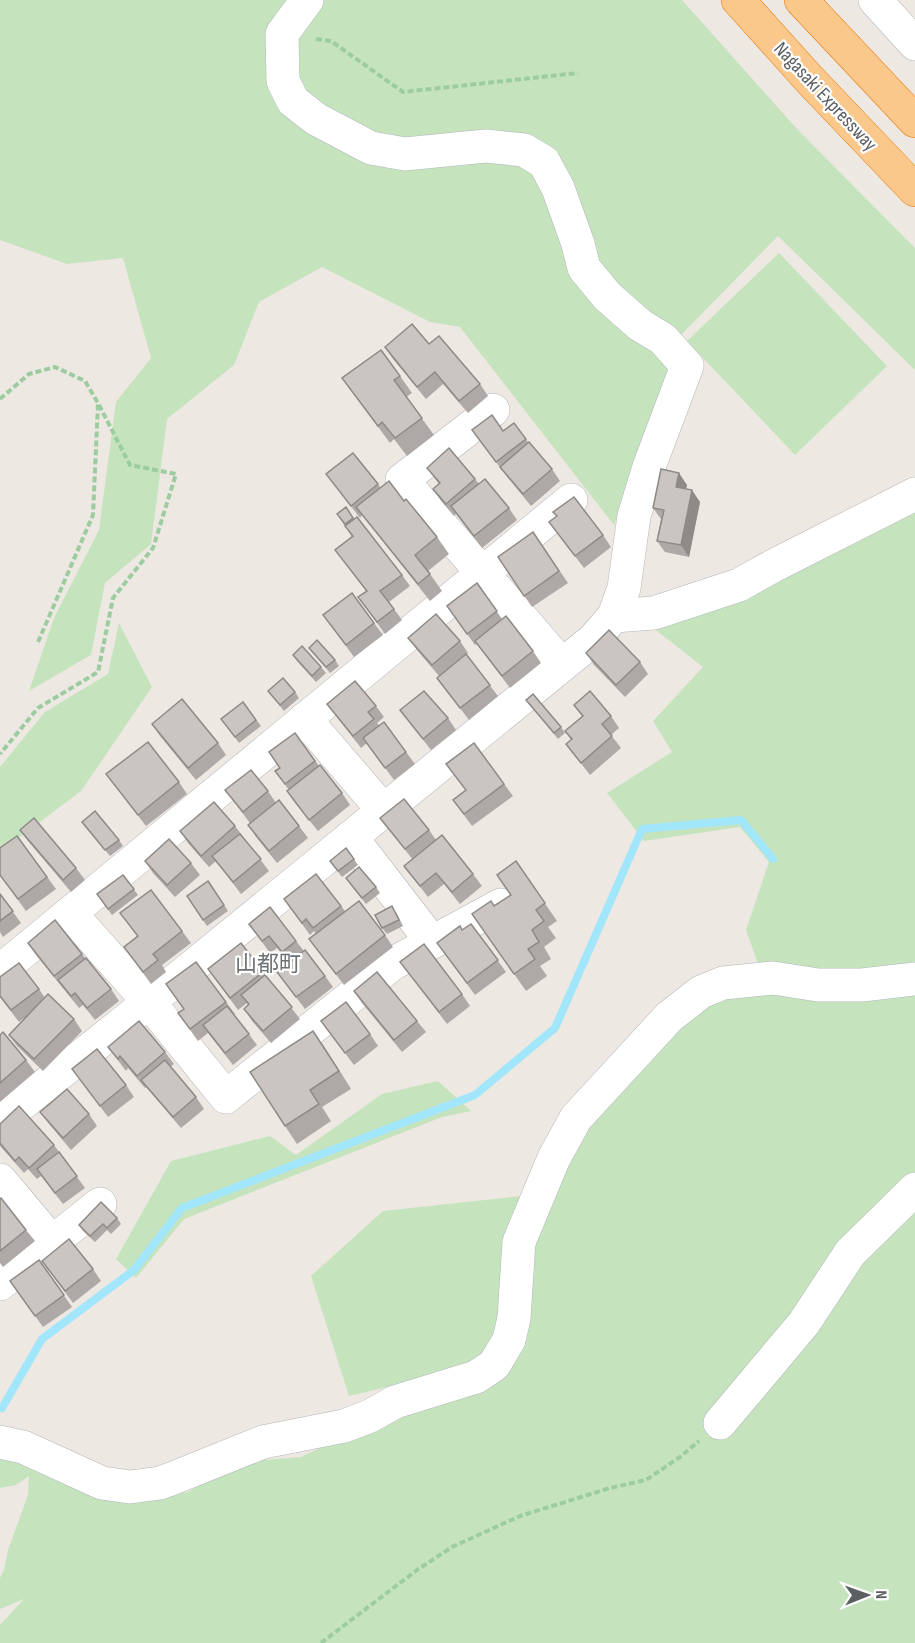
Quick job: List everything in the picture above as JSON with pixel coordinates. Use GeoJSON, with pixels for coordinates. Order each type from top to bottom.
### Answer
{"type":"FeatureCollection","features":[{"type":"Feature","properties":{"kind":"highway","name":"Nagasaki Expressway"},"geometry":{"type":"LineString","coordinates":[[738,0],[810,80],[915,190]]}},
{"type":"Feature","properties":{"kind":"highway"},"geometry":{"type":"LineString","coordinates":[[801,0],[915,121]]}},
{"type":"Feature","properties":{"kind":"street"},"geometry":{"type":"LineString","coordinates":[[0,1121],[150,1002],[593,640],[614,616],[624,588],[634,516],[649,467],[687,366],[663,339],[640,325],[606,296],[584,267],[558,188],[544,162],[524,150],[486,146],[405,154],[371,148],[316,118],[293,101],[283,81],[282,34],[307,0]]}},
{"type":"Feature","properties":{"kind":"street"},"geometry":{"type":"LineString","coordinates":[[875,0],[915,44]]}},
{"type":"Feature","properties":{"kind":"street"},"geometry":{"type":"LineString","coordinates":[[493,410],[402,480],[562,665]]}},
{"type":"Feature","properties":{"kind":"street"},"geometry":{"type":"LineString","coordinates":[[614,616],[654,613],[739,585],[915,494]]}},
{"type":"Feature","properties":{"kind":"street"},"geometry":{"type":"LineString","coordinates":[[0,972],[570,500]]}},
{"type":"Feature","properties":{"kind":"street"},"geometry":{"type":"LineString","coordinates":[[305,719],[384,811]]}},
{"type":"Feature","properties":{"kind":"street"},"geometry":{"type":"LineString","coordinates":[[351,837],[432,942]]}},
{"type":"Feature","properties":{"kind":"street"},"geometry":{"type":"LineString","coordinates":[[70,913],[150,1002],[226,1097],[392,964],[501,905]]}},
{"type":"Feature","properties":{"kind":"street"},"geometry":{"type":"LineString","coordinates":[[0,1442],[23,1448],[102,1483],[140,1486],[160,1483],[263,1442],[344,1426],[370,1416],[395,1402],[476,1377],[494,1365],[509,1340],[514,1318],[519,1242],[554,1158],[576,1118],[669,1017],[701,992],[723,982],[773,978],[818,985],[862,985],[915,979]]}},
{"type":"Feature","properties":{"kind":"street"},"geometry":{"type":"LineString","coordinates":[[0,1180],[52,1242]]}},
{"type":"Feature","properties":{"kind":"street"},"geometry":{"type":"LineString","coordinates":[[720,1423],[804,1323],[850,1252],[915,1189]]}},
{"type":"Feature","properties":{"kind":"street"},"geometry":{"type":"LineString","coordinates":[[0,1284],[100,1204]]}},
{"type":"Feature","properties":{"kind":"path"},"geometry":{"type":"LineString","coordinates":[[282,34],[331,41],[403,92],[578,73]]}},
{"type":"Feature","properties":{"kind":"path"},"geometry":{"type":"LineString","coordinates":[[0,399],[29,374],[55,367],[85,381],[130,465],[176,474],[153,548],[113,598],[98,672],[38,708],[0,754]]}},
{"type":"Feature","properties":{"kind":"path"},"geometry":{"type":"LineString","coordinates":[[38,642],[93,515],[98,403]]}},
{"type":"Feature","properties":{"kind":"path"},"geometry":{"type":"LineString","coordinates":[[321,1643],[417,1570],[452,1547],[520,1516],[610,1488],[646,1480],[680,1457],[720,1423]]}},
{"type":"Feature","properties":{"kind":"green space"},"geometry":{"type":"Polygon","coordinates":[[[0,0],[682,0],[798,130],[915,248],[915,370],[778,236],[677,339],[672,371],[614,525],[460,327],[430,322],[322,267],[259,302],[234,365],[167,419],[151,544],[105,583],[91,655],[29,691],[54,618],[99,530],[116,402],[151,358],[123,258],[67,264],[0,240],[0,0]]]}},
{"type":"Feature","properties":{"kind":"green space"},"geometry":{"type":"Polygon","coordinates":[[[779,253],[887,366],[795,455],[687,341],[779,253]]]}},
{"type":"Feature","properties":{"kind":"green space"},"geometry":{"type":"Polygon","coordinates":[[[915,511],[915,1643],[0,1643],[0,1625],[24,1599],[0,1609],[0,1578],[28,1495],[29,1476],[16,1485],[0,1488],[0,1453],[117,1499],[188,1492],[240,1462],[301,1457],[383,1418],[495,1377],[531,1243],[564,1169],[597,1107],[663,1035],[715,996],[765,983],[746,930],[769,862],[740,827],[644,841],[607,793],[672,752],[653,721],[703,667],[652,627],[915,511]]]}},
{"type":"Feature","properties":{"kind":"green space"},"geometry":{"type":"Polygon","coordinates":[[[119,623],[152,687],[81,791],[0,852],[0,767],[45,712],[108,674],[119,623]]]}},
{"type":"Feature","properties":{"kind":"green space"},"geometry":{"type":"Polygon","coordinates":[[[438,1081],[471,1111],[442,1117],[184,1219],[136,1278],[116,1259],[171,1161],[270,1136],[296,1155],[382,1094],[438,1081]]]}},
{"type":"Feature","properties":{"kind":"green space"},"geometry":{"type":"Polygon","coordinates":[[[522,1196],[499,1342],[471,1367],[349,1396],[311,1276],[383,1211],[522,1196]]]}},
{"type":"Feature","properties":{"kind":"building"},"geometry":{"type":"Polygon","coordinates":[[[412,324],[429,344],[439,336],[480,384],[459,401],[435,372],[417,387],[385,347],[412,324]]]}},
{"type":"Feature","properties":{"kind":"building"},"geometry":{"type":"Polygon","coordinates":[[[381,350],[400,376],[394,380],[422,418],[395,438],[382,422],[378,426],[342,378],[381,350]]]}},
{"type":"Feature","properties":{"kind":"building"},"geometry":{"type":"Polygon","coordinates":[[[492,415],[503,431],[514,423],[526,439],[496,462],[472,430],[492,415]]]}},
{"type":"Feature","properties":{"kind":"building"},"geometry":{"type":"Polygon","coordinates":[[[529,442],[552,469],[523,494],[500,467],[529,442]]]}},
{"type":"Feature","properties":{"kind":"building"},"geometry":{"type":"Polygon","coordinates":[[[449,448],[475,479],[446,504],[433,489],[440,483],[427,468],[449,448]]]}},
{"type":"Feature","properties":{"kind":"building"},"geometry":{"type":"Polygon","coordinates":[[[353,453],[378,484],[351,506],[326,474],[353,453]]]}},
{"type":"Feature","properties":{"kind":"building"},"geometry":{"type":"Polygon","coordinates":[[[661,469],[679,473],[676,487],[692,490],[681,545],[657,541],[664,510],[653,508],[661,469]]]}},
{"type":"Feature","properties":{"kind":"building"},"geometry":{"type":"Polygon","coordinates":[[[485,479],[509,508],[474,536],[451,506],[485,479]]]}},
{"type":"Feature","properties":{"kind":"building"},"geometry":{"type":"Polygon","coordinates":[[[389,481],[437,537],[415,555],[430,574],[418,584],[356,507],[389,481]]]}},
{"type":"Feature","properties":{"kind":"building"},"geometry":{"type":"Polygon","coordinates":[[[574,497],[603,535],[575,556],[549,522],[557,516],[553,512],[574,497]]]}},
{"type":"Feature","properties":{"kind":"building"},"geometry":{"type":"Polygon","coordinates":[[[346,507],[353,518],[345,524],[337,514],[346,507]]]}},
{"type":"Feature","properties":{"kind":"building"},"geometry":{"type":"Polygon","coordinates":[[[357,517],[402,575],[380,591],[394,609],[377,622],[358,597],[367,591],[335,550],[353,536],[345,526],[357,517]]]}},
{"type":"Feature","properties":{"kind":"building"},"geometry":{"type":"Polygon","coordinates":[[[533,532],[559,571],[524,596],[498,557],[533,532]]]}},
{"type":"Feature","properties":{"kind":"building"},"geometry":{"type":"Polygon","coordinates":[[[477,583],[497,611],[467,634],[447,606],[477,583]]]}},
{"type":"Feature","properties":{"kind":"building"},"geometry":{"type":"Polygon","coordinates":[[[352,593],[374,623],[346,645],[323,615],[352,593]]]}},
{"type":"Feature","properties":{"kind":"building"},"geometry":{"type":"Polygon","coordinates":[[[436,614],[460,641],[432,665],[408,638],[436,614]]]}},
{"type":"Feature","properties":{"kind":"building"},"geometry":{"type":"Polygon","coordinates":[[[506,616],[533,651],[502,676],[475,641],[506,616]]]}},
{"type":"Feature","properties":{"kind":"building"},"geometry":{"type":"Polygon","coordinates":[[[609,630],[640,662],[616,685],[586,653],[609,630]]]}},
{"type":"Feature","properties":{"kind":"building"},"geometry":{"type":"Polygon","coordinates":[[[317,640],[335,660],[326,667],[309,648],[317,640]]]}},
{"type":"Feature","properties":{"kind":"building"},"geometry":{"type":"Polygon","coordinates":[[[302,646],[321,667],[312,676],[293,655],[302,646]]]}},
{"type":"Feature","properties":{"kind":"building"},"geometry":{"type":"Polygon","coordinates":[[[466,654],[490,685],[460,708],[437,678],[466,654]]]}},
{"type":"Feature","properties":{"kind":"building"},"geometry":{"type":"Polygon","coordinates":[[[283,678],[295,692],[280,705],[268,691],[283,678]]]}},
{"type":"Feature","properties":{"kind":"building"},"geometry":{"type":"Polygon","coordinates":[[[355,681],[376,706],[368,712],[374,719],[353,736],[327,704],[355,681]]]}},
{"type":"Feature","properties":{"kind":"building"},"geometry":{"type":"Polygon","coordinates":[[[424,691],[448,718],[423,739],[400,710],[424,691]]]}},
{"type":"Feature","properties":{"kind":"building"},"geometry":{"type":"Polygon","coordinates":[[[590,691],[611,716],[602,724],[612,736],[581,763],[566,744],[572,739],[565,731],[583,716],[574,705],[590,691]]]}},
{"type":"Feature","properties":{"kind":"building"},"geometry":{"type":"Polygon","coordinates":[[[533,694],[561,727],[554,733],[526,700],[533,694]]]}},
{"type":"Feature","properties":{"kind":"building"},"geometry":{"type":"Polygon","coordinates":[[[182,699],[218,743],[188,768],[152,724],[182,699]]]}},
{"type":"Feature","properties":{"kind":"building"},"geometry":{"type":"Polygon","coordinates":[[[243,702],[256,720],[235,737],[221,719],[243,702]]]}},
{"type":"Feature","properties":{"kind":"building"},"geometry":{"type":"Polygon","coordinates":[[[384,722],[406,752],[385,768],[363,738],[384,722]]]}},
{"type":"Feature","properties":{"kind":"building"},"geometry":{"type":"Polygon","coordinates":[[[295,733],[315,761],[285,784],[275,771],[280,768],[269,752],[295,733]]]}},
{"type":"Feature","properties":{"kind":"building"},"geometry":{"type":"Polygon","coordinates":[[[148,742],[179,782],[138,815],[106,774],[148,742]]]}},
{"type":"Feature","properties":{"kind":"building"},"geometry":{"type":"Polygon","coordinates":[[[474,743],[504,784],[464,814],[453,800],[466,790],[446,764],[474,743]]]}},
{"type":"Feature","properties":{"kind":"building"},"geometry":{"type":"Polygon","coordinates":[[[320,765],[342,793],[309,820],[287,791],[320,765]]]}},
{"type":"Feature","properties":{"kind":"building"},"geometry":{"type":"Polygon","coordinates":[[[251,770],[268,791],[243,812],[225,790],[251,770]]]}},
{"type":"Feature","properties":{"kind":"building"},"geometry":{"type":"Polygon","coordinates":[[[404,799],[429,830],[405,849],[380,818],[404,799]]]}},
{"type":"Feature","properties":{"kind":"building"},"geometry":{"type":"Polygon","coordinates":[[[279,800],[299,826],[269,851],[248,825],[279,800]]]}},
{"type":"Feature","properties":{"kind":"building"},"geometry":{"type":"Polygon","coordinates":[[[214,802],[235,826],[201,856],[180,831],[214,802]]]}},
{"type":"Feature","properties":{"kind":"building"},"geometry":{"type":"Polygon","coordinates":[[[95,811],[119,840],[105,850],[82,822],[95,811]]]}},
{"type":"Feature","properties":{"kind":"building"},"geometry":{"type":"Polygon","coordinates":[[[34,818],[76,868],[63,880],[20,830],[34,818]]]}},
{"type":"Feature","properties":{"kind":"building"},"geometry":{"type":"Polygon","coordinates":[[[240,834],[261,859],[233,882],[212,856],[240,834]]]}},
{"type":"Feature","properties":{"kind":"building"},"geometry":{"type":"Polygon","coordinates":[[[442,835],[473,874],[452,892],[436,873],[420,886],[404,866],[442,835]]]}},
{"type":"Feature","properties":{"kind":"building"},"geometry":{"type":"Polygon","coordinates":[[[17,836],[47,877],[18,899],[0,875],[0,848],[17,836]]]}},
{"type":"Feature","properties":{"kind":"building"},"geometry":{"type":"Polygon","coordinates":[[[169,839],[191,863],[167,885],[145,861],[169,839]]]}},
{"type":"Feature","properties":{"kind":"building"},"geometry":{"type":"Polygon","coordinates":[[[346,848],[354,859],[338,871],[330,861],[346,848]]]}},
{"type":"Feature","properties":{"kind":"building"},"geometry":{"type":"Polygon","coordinates":[[[516,861],[545,903],[536,910],[544,921],[532,930],[539,942],[528,949],[535,959],[514,974],[472,914],[491,901],[494,906],[511,895],[497,875],[516,861]]]}},
{"type":"Feature","properties":{"kind":"building"},"geometry":{"type":"Polygon","coordinates":[[[359,867],[376,887],[362,898],[346,878],[359,867]]]}},
{"type":"Feature","properties":{"kind":"building"},"geometry":{"type":"Polygon","coordinates":[[[316,874],[341,906],[313,928],[306,919],[302,923],[284,899],[316,874]]]}},
{"type":"Feature","properties":{"kind":"building"},"geometry":{"type":"Polygon","coordinates":[[[123,875],[134,889],[108,909],[97,894],[123,875]]]}},
{"type":"Feature","properties":{"kind":"building"},"geometry":{"type":"Polygon","coordinates":[[[208,881],[224,905],[203,920],[187,896],[208,881]]]}},
{"type":"Feature","properties":{"kind":"building"},"geometry":{"type":"Polygon","coordinates":[[[151,890],[182,931],[153,954],[158,960],[143,972],[124,947],[138,936],[120,913],[151,890]]]}},
{"type":"Feature","properties":{"kind":"building"},"geometry":{"type":"Polygon","coordinates":[[[0,894],[13,911],[0,921],[0,894]]]}},
{"type":"Feature","properties":{"kind":"building"},"geometry":{"type":"Polygon","coordinates":[[[359,901],[385,935],[336,974],[309,939],[359,901]]]}},
{"type":"Feature","properties":{"kind":"building"},"geometry":{"type":"Polygon","coordinates":[[[392,906],[399,920],[382,928],[375,915],[392,906]]]}},
{"type":"Feature","properties":{"kind":"building"},"geometry":{"type":"Polygon","coordinates":[[[270,907],[296,941],[282,952],[269,936],[262,941],[249,924],[270,907]]]}},
{"type":"Feature","properties":{"kind":"building"},"geometry":{"type":"Polygon","coordinates":[[[55,920],[82,954],[54,976],[28,943],[55,920]]]}},
{"type":"Feature","properties":{"kind":"building"},"geometry":{"type":"Polygon","coordinates":[[[471,924],[498,960],[467,983],[437,943],[460,926],[462,930],[471,924]]]}},
{"type":"Feature","properties":{"kind":"building"},"geometry":{"type":"Polygon","coordinates":[[[241,943],[263,972],[230,998],[208,969],[241,943]]]}},
{"type":"Feature","properties":{"kind":"building"},"geometry":{"type":"Polygon","coordinates":[[[424,944],[462,994],[439,1012],[400,962],[424,944]]]}},
{"type":"Feature","properties":{"kind":"building"},"geometry":{"type":"Polygon","coordinates":[[[305,950],[325,976],[296,997],[277,972],[305,950]]]}},
{"type":"Feature","properties":{"kind":"building"},"geometry":{"type":"Polygon","coordinates":[[[86,958],[111,989],[87,1008],[75,993],[71,996],[58,980],[86,958]]]}},
{"type":"Feature","properties":{"kind":"building"},"geometry":{"type":"Polygon","coordinates":[[[196,962],[226,1002],[190,1029],[178,1013],[184,1009],[166,984],[196,962]]]}},
{"type":"Feature","properties":{"kind":"building"},"geometry":{"type":"Polygon","coordinates":[[[19,963],[39,989],[11,1010],[0,996],[0,977],[19,963]]]}},
{"type":"Feature","properties":{"kind":"building"},"geometry":{"type":"Polygon","coordinates":[[[377,972],[417,1021],[394,1040],[354,991],[377,972]]]}},
{"type":"Feature","properties":{"kind":"building"},"geometry":{"type":"Polygon","coordinates":[[[265,975],[292,1007],[263,1031],[244,1009],[249,1004],[241,995],[265,975]]]}},
{"type":"Feature","properties":{"kind":"building"},"geometry":{"type":"Polygon","coordinates":[[[48,994],[74,1019],[34,1059],[9,1035],[48,994]]]}},
{"type":"Feature","properties":{"kind":"building"},"geometry":{"type":"Polygon","coordinates":[[[346,1002],[370,1034],[345,1053],[321,1021],[346,1002]]]}},
{"type":"Feature","properties":{"kind":"building"},"geometry":{"type":"Polygon","coordinates":[[[227,1006],[249,1034],[225,1053],[203,1025],[227,1006]]]}},
{"type":"Feature","properties":{"kind":"building"},"geometry":{"type":"Polygon","coordinates":[[[139,1021],[165,1052],[137,1076],[120,1056],[118,1059],[108,1047],[139,1021]]]}},
{"type":"Feature","properties":{"kind":"building"},"geometry":{"type":"Polygon","coordinates":[[[313,1031],[339,1071],[310,1090],[319,1104],[285,1126],[250,1072],[313,1031]]]}},
{"type":"Feature","properties":{"kind":"building"},"geometry":{"type":"Polygon","coordinates":[[[3,1032],[26,1060],[0,1083],[0,1035],[3,1032]]]}},
{"type":"Feature","properties":{"kind":"building"},"geometry":{"type":"Polygon","coordinates":[[[97,1049],[126,1085],[100,1106],[72,1069],[97,1049]]]}},
{"type":"Feature","properties":{"kind":"building"},"geometry":{"type":"Polygon","coordinates":[[[165,1060],[196,1097],[173,1117],[141,1080],[165,1060]]]}},
{"type":"Feature","properties":{"kind":"building"},"geometry":{"type":"Polygon","coordinates":[[[67,1089],[89,1114],[63,1138],[40,1112],[67,1089]]]}},
{"type":"Feature","properties":{"kind":"building"},"geometry":{"type":"Polygon","coordinates":[[[19,1106],[54,1145],[29,1168],[19,1157],[15,1161],[0,1143],[0,1124],[19,1106]]]}},
{"type":"Feature","properties":{"kind":"building"},"geometry":{"type":"Polygon","coordinates":[[[59,1152],[77,1176],[55,1193],[37,1169],[59,1152]]]}},
{"type":"Feature","properties":{"kind":"building"},"geometry":{"type":"Polygon","coordinates":[[[0,1199],[26,1230],[0,1251],[0,1199]]]}},
{"type":"Feature","properties":{"kind":"building"},"geometry":{"type":"Polygon","coordinates":[[[101,1202],[117,1218],[107,1228],[103,1224],[90,1236],[79,1225],[101,1202]]]}},
{"type":"Feature","properties":{"kind":"building"},"geometry":{"type":"Polygon","coordinates":[[[69,1239],[93,1269],[65,1291],[42,1261],[69,1239]]]}},
{"type":"Feature","properties":{"kind":"building"},"geometry":{"type":"Polygon","coordinates":[[[39,1260],[64,1295],[35,1316],[10,1281],[39,1260]]]}},
{"type":"Feature","properties":{"kind":"waterway"},"geometry":{"type":"LineString","coordinates":[[2,1408],[42,1339],[134,1270],[182,1208],[475,1095],[555,1028],[642,829],[741,820],[773,859]]}},
{"type":"Feature","properties":{"kind":"district","name":"山都町"},"geometry":{"type":"Point","coordinates":[268,963]}}]}
